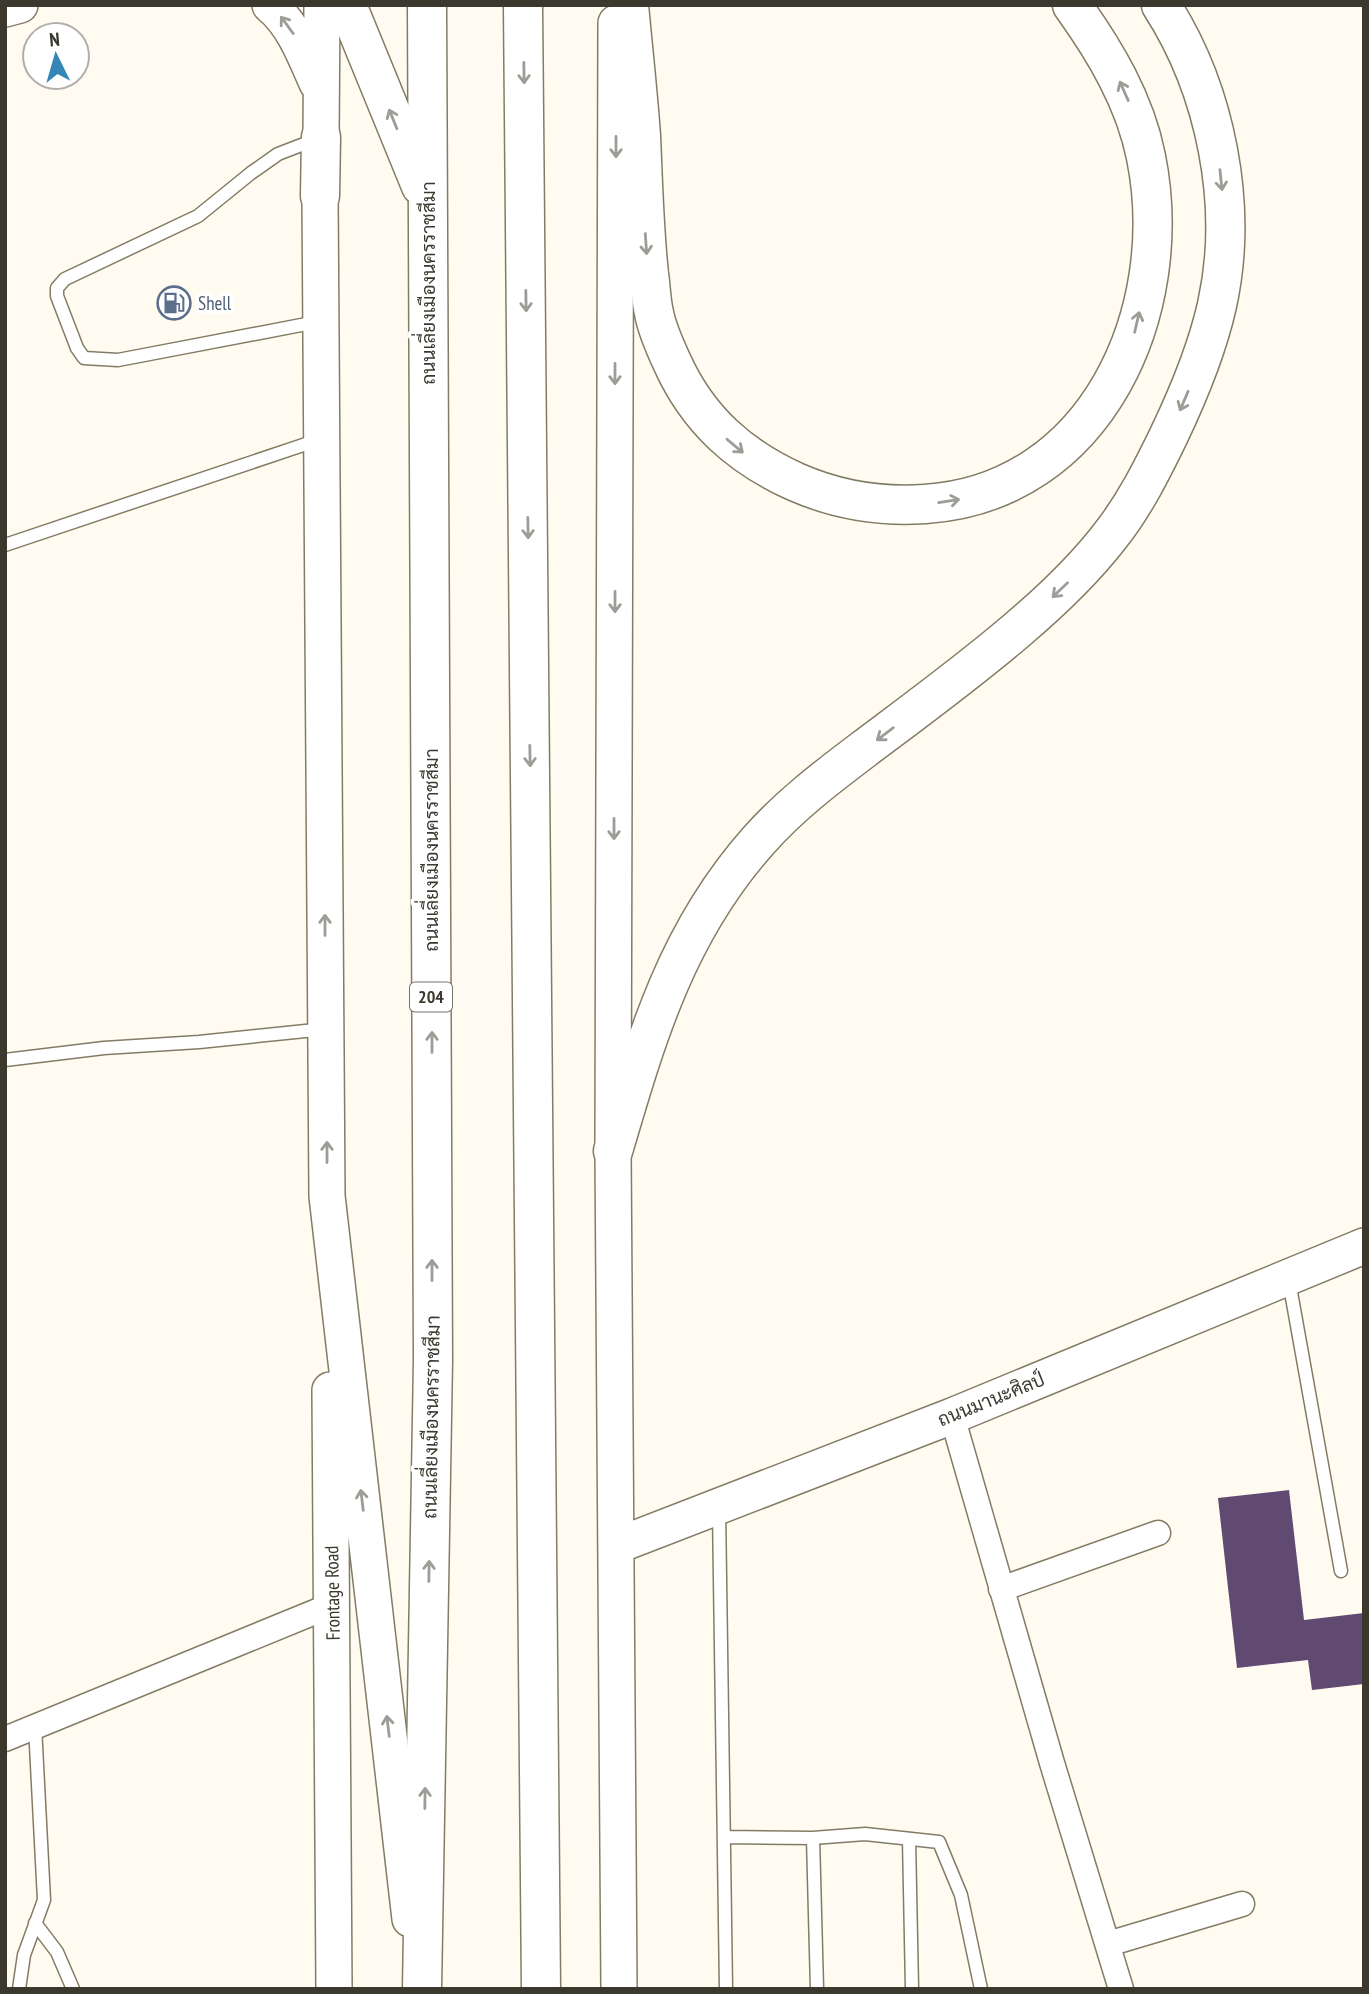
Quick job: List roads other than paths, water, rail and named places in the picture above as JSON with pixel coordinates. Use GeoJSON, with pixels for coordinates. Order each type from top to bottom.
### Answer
{"type":"FeatureCollection","features":[{"type":"Feature","properties":{"kind":"highway"},"geometry":{"type":"LineString","coordinates":[[347,5],[428,205]]}},
{"type":"Feature","properties":{"kind":"highway","name":"ถนนเลี่ยงเมืองนครราชสีมา"},"geometry":{"type":"LineString","coordinates":[[420,1989],[433,1360],[426,5]]}},
{"type":"Feature","properties":{"kind":"highway"},"geometry":{"type":"LineString","coordinates":[[523,5],[541,1989]]}},
{"type":"Feature","properties":{"kind":"highway"},"geometry":{"type":"LineString","coordinates":[[629,5],[646,245],[654,313],[673,365],[704,415],[735,448],[773,472],[812,489],[859,501],[898,505],[940,503],[975,497],[1044,463],[1073,438],[1098,408],[1120,373],[1134,335],[1145,288],[1152,237],[1146,156],[1134,113],[1117,75],[1072,5]]}},
{"type":"Feature","properties":{"kind":"highway"},"geometry":{"type":"LineString","coordinates":[[613,1150],[639,1062],[674,970],[716,896],[745,857],[787,812],[817,785],[972,667],[1082,569],[1111,535],[1137,496],[1181,409],[1200,362],[1217,303],[1225,239],[1222,176],[1209,113],[1188,54],[1161,5]]}},
{"type":"Feature","properties":{"kind":"highway"},"geometry":{"type":"LineString","coordinates":[[320,196],[321,137]]}},
{"type":"Feature","properties":{"kind":"main road"},"geometry":{"type":"LineString","coordinates":[[5,9],[20,5]]}},
{"type":"Feature","properties":{"kind":"main road"},"geometry":{"type":"LineString","coordinates":[[270,5],[298,39],[321,93]]}},
{"type":"Feature","properties":{"kind":"main road"},"geometry":{"type":"LineString","coordinates":[[321,137],[322,5]]}},
{"type":"Feature","properties":{"kind":"main road"},"geometry":{"type":"LineString","coordinates":[[616,5],[613,1150],[619,1989]]}},
{"type":"Feature","properties":{"kind":"main road"},"geometry":{"type":"LineString","coordinates":[[320,196],[327,1196],[420,1989]]}},
{"type":"Feature","properties":{"kind":"main road","name":"Frontage Road"},"geometry":{"type":"LineString","coordinates":[[327,1196],[334,1989]]}},
{"type":"Feature","properties":{"kind":"main road","name":"ถนนมานะศิลป์"},"geometry":{"type":"LineString","coordinates":[[616,1546],[951,1416],[1364,1246]]}},
{"type":"Feature","properties":{"kind":"street"},"geometry":{"type":"LineString","coordinates":[[951,1416],[1121,1989]]}},
{"type":"Feature","properties":{"kind":"street"},"geometry":{"type":"LineString","coordinates":[[1001,1589],[1158,1533]]}},
{"type":"Feature","properties":{"kind":"street"},"geometry":{"type":"LineString","coordinates":[[5,1739],[332,1605]]}},
{"type":"Feature","properties":{"kind":"street"},"geometry":{"type":"LineString","coordinates":[[1108,1944],[1242,1904]]}},
{"type":"Feature","properties":{"kind":"lane"},"geometry":{"type":"LineString","coordinates":[[321,137],[278,154],[198,216],[71,275],[57,289],[57,296],[83,358],[97,360],[118,360],[321,321]]}},
{"type":"Feature","properties":{"kind":"lane"},"geometry":{"type":"LineString","coordinates":[[5,545],[322,439]]}},
{"type":"Feature","properties":{"kind":"lane"},"geometry":{"type":"LineString","coordinates":[[5,1060],[104,1048],[199,1042],[326,1029]]}},
{"type":"Feature","properties":{"kind":"lane"},"geometry":{"type":"LineString","coordinates":[[1288,1277],[1341,1572]]}},
{"type":"Feature","properties":{"kind":"lane"},"geometry":{"type":"LineString","coordinates":[[719,1506],[726,1989]]}},
{"type":"Feature","properties":{"kind":"lane"},"geometry":{"type":"LineString","coordinates":[[19,1989],[24,1955],[44,1900],[35,1726]]}},
{"type":"Feature","properties":{"kind":"lane"},"geometry":{"type":"LineString","coordinates":[[724,1837],[813,1838],[865,1833],[939,1842],[961,1895],[981,1989]]}},
{"type":"Feature","properties":{"kind":"lane"},"geometry":{"type":"LineString","coordinates":[[813,1838],[817,1989]]}},
{"type":"Feature","properties":{"kind":"lane"},"geometry":{"type":"LineString","coordinates":[[909,1839],[912,1989]]}},
{"type":"Feature","properties":{"kind":"lane"},"geometry":{"type":"LineString","coordinates":[[36,1923],[57,1952],[73,1989]]}},
{"type":"Feature","properties":{"kind":"place","name":"Shell"},"geometry":{"type":"Point","coordinates":[174,303]}}]}
